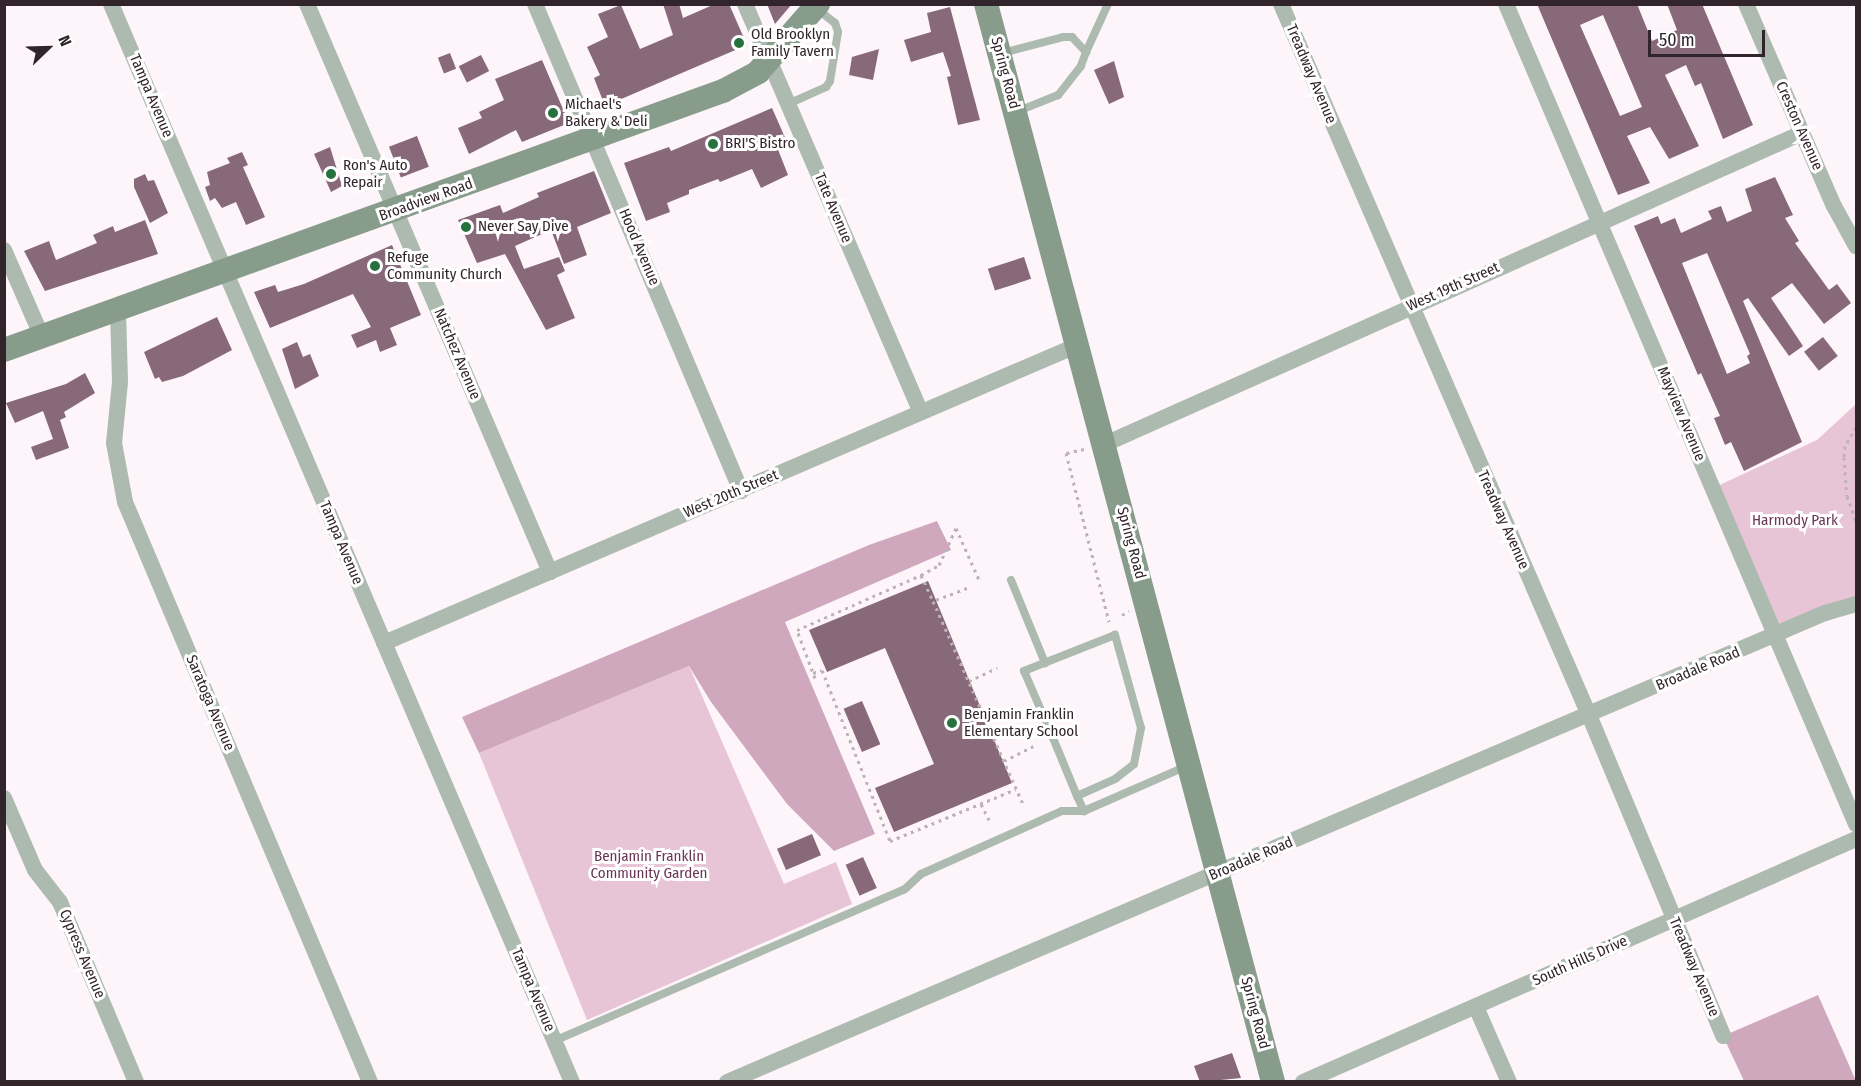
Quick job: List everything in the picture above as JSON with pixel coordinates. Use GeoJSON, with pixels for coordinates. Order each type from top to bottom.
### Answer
{"type":"FeatureCollection","features":[{"type":"Feature","properties":{"kind":"street","name":"Tampa Avenue"},"geometry":{"type":"LineString","coordinates":[[111,4],[572,1082]]}},
{"type":"Feature","properties":{"kind":"street","name":"Natchez Avenue"},"geometry":{"type":"LineString","coordinates":[[307,4],[550,572]]}},
{"type":"Feature","properties":{"kind":"street","name":"Hood Avenue"},"geometry":{"type":"LineString","coordinates":[[535,4],[741,491]]}},
{"type":"Feature","properties":{"kind":"street","name":"Tate Avenue"},"geometry":{"type":"LineString","coordinates":[[745,4],[920,411]]}},
{"type":"Feature","properties":{"kind":"street","name":"Spring Road"},"geometry":{"type":"LineString","coordinates":[[986,4],[1274,1082]]}},
{"type":"Feature","properties":{"kind":"street","name":"Treadway Avenue"},"geometry":{"type":"LineString","coordinates":[[1281,4],[1409,306],[1589,715],[1724,1036]]}},
{"type":"Feature","properties":{"kind":"street","name":"Mayview Avenue"},"geometry":{"type":"LineString","coordinates":[[1506,4],[1857,824]]}},
{"type":"Feature","properties":{"kind":"street","name":"Creston Avenue"},"geometry":{"type":"LineString","coordinates":[[1746,4],[1834,206],[1857,246]]}},
{"type":"Feature","properties":{"kind":"street","name":"Broadview Road"},"geometry":{"type":"LineString","coordinates":[[4,350],[396,211],[723,90],[748,79],[770,61],[817,6]]}},
{"type":"Feature","properties":{"kind":"street","name":"West 19th Street"},"geometry":{"type":"LineString","coordinates":[[1105,444],[1409,306],[1802,133]]}},
{"type":"Feature","properties":{"kind":"street"},"geometry":{"type":"LineString","coordinates":[[4,250],[42,337]]}},
{"type":"Feature","properties":{"kind":"street","name":"Saratoga Avenue"},"geometry":{"type":"LineString","coordinates":[[118,310],[120,382],[114,443],[125,502],[370,1082]]}},
{"type":"Feature","properties":{"kind":"street","name":"West 20th Street"},"geometry":{"type":"LineString","coordinates":[[384,643],[1078,345]]}},
{"type":"Feature","properties":{"kind":"street","name":"Broadale Road"},"geometry":{"type":"LineString","coordinates":[[727,1082],[1825,613],[1857,604]]}},
{"type":"Feature","properties":{"kind":"street","name":"Cypress Avenue"},"geometry":{"type":"LineString","coordinates":[[4,798],[35,870],[60,902],[136,1082]]}},
{"type":"Feature","properties":{"kind":"street","name":"South Hills Drive"},"geometry":{"type":"LineString","coordinates":[[1303,1082],[1857,839]]}},
{"type":"Feature","properties":{"kind":"street"},"geometry":{"type":"LineString","coordinates":[[1476,1007],[1509,1082]]}},
{"type":"Feature","properties":{"kind":"lane"},"geometry":{"type":"LineString","coordinates":[[1015,112],[1058,95],[1081,66],[1086,52],[1105,19],[1108,4]]}},
{"type":"Feature","properties":{"kind":"lane"},"geometry":{"type":"LineString","coordinates":[[788,104],[826,87],[830,81],[838,32],[835,23],[817,6]]}},
{"type":"Feature","properties":{"kind":"lane"},"geometry":{"type":"LineString","coordinates":[[999,53],[1063,37],[1072,38],[1086,52]]}},
{"type":"Feature","properties":{"kind":"lane"},"geometry":{"type":"LineString","coordinates":[[1011,580],[1045,663]]}},
{"type":"Feature","properties":{"kind":"lane"},"geometry":{"type":"LineString","coordinates":[[1077,796],[1115,779],[1134,764],[1141,728],[1115,635],[1024,671],[1077,796],[1084,811]]}},
{"type":"Feature","properties":{"kind":"lane"},"geometry":{"type":"LineString","coordinates":[[555,1041],[905,889],[921,874],[1062,811],[1084,811],[1189,765]]}},
{"type":"Feature","properties":{"kind":"path"},"geometry":{"type":"LineString","coordinates":[[1857,427],[1845,446],[1844,457],[1847,496],[1857,521]]}},
{"type":"Feature","properties":{"kind":"path"},"geometry":{"type":"LineString","coordinates":[[1077,451],[1066,453],[1109,621]]}},
{"type":"Feature","properties":{"kind":"path"},"geometry":{"type":"LineString","coordinates":[[815,678],[797,630],[939,565],[956,528],[980,582]]}},
{"type":"Feature","properties":{"kind":"path"},"geometry":{"type":"LineString","coordinates":[[921,575],[1023,804]]}},
{"type":"Feature","properties":{"kind":"path"},"geometry":{"type":"LineString","coordinates":[[933,602],[967,588]]}},
{"type":"Feature","properties":{"kind":"path"},"geometry":{"type":"LineString","coordinates":[[969,681],[997,669]]}},
{"type":"Feature","properties":{"kind":"path"},"geometry":{"type":"LineString","coordinates":[[813,673],[822,670],[890,841],[1016,789]]}},
{"type":"Feature","properties":{"kind":"path"},"geometry":{"type":"LineString","coordinates":[[1004,761],[1034,746]]}},
{"type":"Feature","properties":{"kind":"path"},"geometry":{"type":"LineString","coordinates":[[981,804],[989,820]]}},
{"type":"Feature","properties":{"kind":"green space","name":"Harmody Park"},"geometry":{"type":"Polygon","coordinates":[[[1856,404],[1856,604],[1775,636],[1713,488],[1817,440],[1856,404]]]}},
{"type":"Feature","properties":{"kind":"green space","name":"Benjamin Franklin Community Garden"},"geometry":{"type":"Polygon","coordinates":[[[689,666],[784,884],[836,862],[852,904],[587,1020],[479,753],[689,666]]]}},
{"type":"Feature","properties":{"kind":"shaded area"},"geometry":{"type":"Polygon","coordinates":[[[937,521],[951,550],[785,622],[875,834],[834,851],[787,804],[711,702],[689,666],[479,753],[462,717],[869,545],[937,521]]]}},
{"type":"Feature","properties":{"kind":"shaded area"},"geometry":{"type":"Polygon","coordinates":[[[1818,995],[1856,1081],[1744,1081],[1723,1036],[1818,995]]]}},
{"type":"Feature","properties":{"kind":"building"},"geometry":{"type":"Polygon","coordinates":[[[663,4],[679,4],[683,18],[715,4],[729,4],[747,45],[605,106],[594,78],[600,75],[587,47],[608,37],[598,14],[621,5],[640,49],[673,35],[663,4]]]}},
{"type":"Feature","properties":{"kind":"building"},"geometry":{"type":"Polygon","coordinates":[[[767,4],[792,4],[775,24],[767,4]]]}},
{"type":"Feature","properties":{"kind":"building"},"geometry":{"type":"Polygon","coordinates":[[[1537,4],[1637,4],[1652,41],[1677,30],[1667,4],[1702,4],[1753,125],[1723,139],[1701,83],[1695,86],[1686,65],[1665,75],[1699,146],[1669,159],[1650,127],[1627,136],[1650,183],[1618,195],[1537,4]],[[1603,15],[1580,25],[1620,116],[1642,107],[1603,15]]]}},
{"type":"Feature","properties":{"kind":"building"},"geometry":{"type":"Polygon","coordinates":[[[950,7],[980,120],[958,125],[947,77],[951,76],[943,52],[911,62],[904,40],[931,32],[927,13],[950,7]]]}},
{"type":"Feature","properties":{"kind":"building"},"geometry":{"type":"Polygon","coordinates":[[[879,49],[873,80],[849,75],[852,57],[879,49]]]}},
{"type":"Feature","properties":{"kind":"building"},"geometry":{"type":"Polygon","coordinates":[[[450,53],[456,69],[444,74],[438,58],[450,53]]]}},
{"type":"Feature","properties":{"kind":"building"},"geometry":{"type":"Polygon","coordinates":[[[481,55],[489,71],[467,82],[459,66],[481,55]]]}},
{"type":"Feature","properties":{"kind":"building"},"geometry":{"type":"Polygon","coordinates":[[[542,60],[569,123],[522,142],[516,130],[469,154],[458,128],[482,118],[479,112],[504,100],[495,79],[542,60]]]}},
{"type":"Feature","properties":{"kind":"building"},"geometry":{"type":"Polygon","coordinates":[[[1114,61],[1124,97],[1109,104],[1094,70],[1114,61]]]}},
{"type":"Feature","properties":{"kind":"building"},"geometry":{"type":"Polygon","coordinates":[[[772,108],[787,142],[777,147],[788,175],[761,188],[752,169],[720,182],[718,179],[689,190],[689,194],[667,203],[670,212],[646,221],[624,163],[669,147],[671,151],[772,108]]]}},
{"type":"Feature","properties":{"kind":"building"},"geometry":{"type":"Polygon","coordinates":[[[417,136],[429,167],[401,178],[389,147],[417,136]]]}},
{"type":"Feature","properties":{"kind":"building"},"geometry":{"type":"Polygon","coordinates":[[[330,147],[342,186],[331,192],[314,154],[330,147]]]}},
{"type":"Feature","properties":{"kind":"building"},"geometry":{"type":"Polygon","coordinates":[[[242,152],[248,165],[243,167],[265,217],[246,225],[236,202],[222,208],[215,198],[210,201],[205,187],[210,185],[207,172],[230,163],[227,158],[242,152]]]}},
{"type":"Feature","properties":{"kind":"building"},"geometry":{"type":"Polygon","coordinates":[[[594,171],[611,213],[577,227],[587,255],[564,264],[551,230],[515,246],[524,269],[559,257],[565,271],[557,275],[575,318],[546,330],[505,254],[477,263],[458,220],[500,205],[503,213],[539,197],[537,193],[594,171]]]}},
{"type":"Feature","properties":{"kind":"building"},"geometry":{"type":"Polygon","coordinates":[[[145,174],[148,181],[154,180],[168,213],[150,223],[134,187],[134,179],[145,174]]]}},
{"type":"Feature","properties":{"kind":"building"},"geometry":{"type":"Polygon","coordinates":[[[1775,177],[1793,215],[1785,218],[1799,241],[1795,243],[1829,290],[1837,284],[1851,303],[1824,324],[1792,283],[1771,298],[1803,346],[1789,356],[1748,298],[1743,301],[1802,442],[1744,471],[1731,442],[1725,445],[1714,418],[1720,416],[1701,373],[1698,375],[1634,226],[1658,216],[1661,224],[1675,218],[1681,233],[1712,219],[1708,211],[1721,206],[1727,222],[1752,211],[1745,189],[1775,177]],[[1707,253],[1682,263],[1727,374],[1750,363],[1747,356],[1750,354],[1707,253]]]}},
{"type":"Feature","properties":{"kind":"building"},"geometry":{"type":"Polygon","coordinates":[[[145,220],[158,254],[45,291],[24,251],[49,241],[56,260],[97,243],[93,235],[113,226],[115,232],[145,220]]]}},
{"type":"Feature","properties":{"kind":"building"},"geometry":{"type":"Polygon","coordinates":[[[392,245],[421,315],[390,328],[397,345],[380,352],[376,340],[357,348],[351,335],[371,327],[353,294],[270,328],[254,292],[275,285],[278,292],[304,284],[392,245]]]}},
{"type":"Feature","properties":{"kind":"building"},"geometry":{"type":"Polygon","coordinates":[[[1024,257],[1031,279],[995,291],[988,269],[1024,257]]]}},
{"type":"Feature","properties":{"kind":"building"},"geometry":{"type":"Polygon","coordinates":[[[217,317],[232,350],[183,376],[162,382],[159,377],[155,379],[144,352],[217,317]]]}},
{"type":"Feature","properties":{"kind":"building"},"geometry":{"type":"Polygon","coordinates":[[[1823,337],[1838,356],[1819,371],[1804,352],[1823,337]]]}},
{"type":"Feature","properties":{"kind":"building"},"geometry":{"type":"Polygon","coordinates":[[[297,342],[303,357],[310,354],[319,376],[295,389],[282,349],[297,342]]]}},
{"type":"Feature","properties":{"kind":"building"},"geometry":{"type":"Polygon","coordinates":[[[85,373],[95,393],[64,412],[66,417],[60,420],[69,448],[36,460],[31,447],[53,439],[43,411],[15,423],[6,403],[66,384],[85,373]]]}},
{"type":"Feature","properties":{"kind":"building","name":"Benjamin Franklin Elementary School"},"geometry":{"type":"Polygon","coordinates":[[[928,581],[1012,783],[894,832],[875,788],[934,764],[885,648],[827,672],[809,630],[928,581]]]}},
{"type":"Feature","properties":{"kind":"building"},"geometry":{"type":"Polygon","coordinates":[[[862,701],[880,744],[862,752],[844,709],[862,701]]]}},
{"type":"Feature","properties":{"kind":"building"},"geometry":{"type":"Polygon","coordinates":[[[812,834],[821,855],[786,870],[777,849],[812,834]]]}},
{"type":"Feature","properties":{"kind":"building"},"geometry":{"type":"Polygon","coordinates":[[[863,857],[877,888],[859,896],[846,865],[863,857]]]}},
{"type":"Feature","properties":{"kind":"building"},"geometry":{"type":"Polygon","coordinates":[[[1232,1053],[1241,1078],[1200,1082],[1194,1066],[1232,1053]]]}},
{"type":"Feature","properties":{"kind":"place","name":"Old Brooklyn Family Tavern"},"geometry":{"type":"Point","coordinates":[739,43]}},
{"type":"Feature","properties":{"kind":"place","name":"Michael's Bakery & Deli"},"geometry":{"type":"Point","coordinates":[553,113]}},
{"type":"Feature","properties":{"kind":"place","name":"BRI'S Bistro"},"geometry":{"type":"Point","coordinates":[713,144]}},
{"type":"Feature","properties":{"kind":"place","name":"Ron's Auto Repair"},"geometry":{"type":"Point","coordinates":[331,174]}},
{"type":"Feature","properties":{"kind":"place","name":"Never Say Dive"},"geometry":{"type":"Point","coordinates":[466,227]}},
{"type":"Feature","properties":{"kind":"place","name":"Refuge Community Church"},"geometry":{"type":"Point","coordinates":[375,266]}},
{"type":"Feature","properties":{"kind":"place","name":"Benjamin Franklin Elementary School"},"geometry":{"type":"Point","coordinates":[952,723]}}]}
